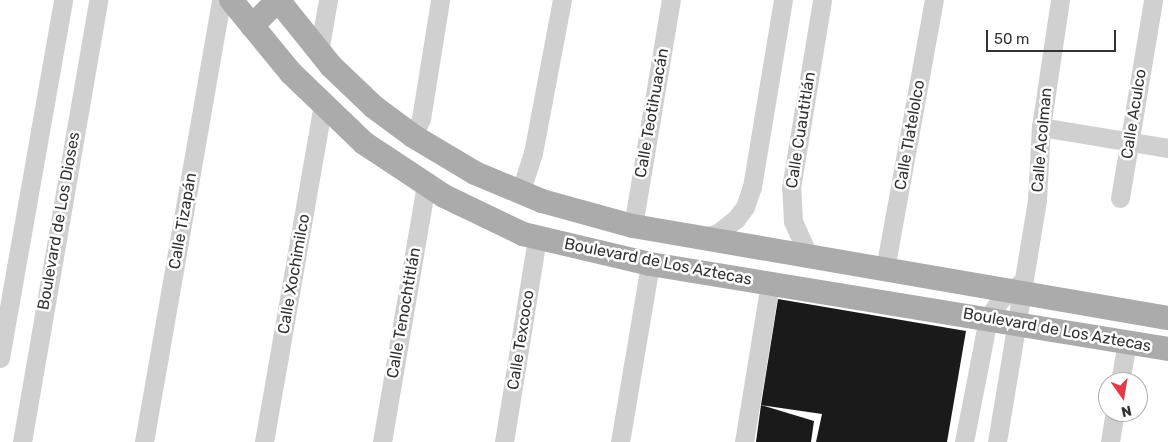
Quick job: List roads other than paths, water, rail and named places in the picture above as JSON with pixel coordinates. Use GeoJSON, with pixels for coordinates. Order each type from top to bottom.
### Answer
{"type":"FeatureCollection","features":[{"type":"Feature","properties":{"kind":"main road","name":"Boulevard de Los Aztecas"},"geometry":{"type":"LineString","coordinates":[[231,0],[323,106],[364,143],[426,185],[508,228],[538,238],[650,264],[1168,349]]}},
{"type":"Feature","properties":{"kind":"main road","name":"Boulevard de Los Aztecas"},"geometry":{"type":"LineString","coordinates":[[278,0],[320,52],[355,90],[413,136],[475,173],[520,193],[633,226],[705,237],[809,257],[1019,288],[1168,318]]}},
{"type":"Feature","properties":{"kind":"main road"},"geometry":{"type":"LineString","coordinates":[[252,26],[278,0]]}},
{"type":"Feature","properties":{"kind":"main road"},"geometry":{"type":"LineString","coordinates":[[461,204],[475,173]]}},
{"type":"Feature","properties":{"kind":"street"},"geometry":{"type":"LineString","coordinates":[[0,358],[63,0]]}},
{"type":"Feature","properties":{"kind":"street","name":"Boulevard de Los Dioses"},"geometry":{"type":"LineString","coordinates":[[22,442],[98,0]]}},
{"type":"Feature","properties":{"kind":"street","name":"Calle Tizapán"},"geometry":{"type":"LineString","coordinates":[[144,442],[221,0]]}},
{"type":"Feature","properties":{"kind":"street"},"geometry":{"type":"LineString","coordinates":[[320,52],[328,0]]}},
{"type":"Feature","properties":{"kind":"street"},"geometry":{"type":"LineString","coordinates":[[413,136],[421,120],[440,0]]}},
{"type":"Feature","properties":{"kind":"street"},"geometry":{"type":"LineString","coordinates":[[520,193],[533,153],[562,0]]}},
{"type":"Feature","properties":{"kind":"street","name":"Calle Teotihuacán"},"geometry":{"type":"LineString","coordinates":[[633,226],[671,0]]}},
{"type":"Feature","properties":{"kind":"street"},"geometry":{"type":"LineString","coordinates":[[705,237],[718,232],[736,219],[745,207],[752,188],[783,0]]}},
{"type":"Feature","properties":{"kind":"street","name":"Calle Cuautitlán"},"geometry":{"type":"LineString","coordinates":[[809,257],[793,221],[791,188],[822,0]]}},
{"type":"Feature","properties":{"kind":"street","name":"Calle Tlatelolco"},"geometry":{"type":"LineString","coordinates":[[885,269],[934,0]]}},
{"type":"Feature","properties":{"kind":"street","name":"Calle Acolman"},"geometry":{"type":"LineString","coordinates":[[997,442],[1018,324],[1019,288],[1038,200],[1040,127],[1060,0]]}},
{"type":"Feature","properties":{"kind":"street","name":"Calle Aculco"},"geometry":{"type":"LineString","coordinates":[[1120,198],[1153,0]]}},
{"type":"Feature","properties":{"kind":"street","name":"Calle Xochimilco"},"geometry":{"type":"LineString","coordinates":[[264,442],[323,106]]}},
{"type":"Feature","properties":{"kind":"street"},"geometry":{"type":"LineString","coordinates":[[1040,127],[1168,148]]}},
{"type":"Feature","properties":{"kind":"street","name":"Calle Tenochtitlán"},"geometry":{"type":"LineString","coordinates":[[382,442],[426,185]]}},
{"type":"Feature","properties":{"kind":"street","name":"Calle Texcoco"},"geometry":{"type":"LineString","coordinates":[[504,442],[538,238]]}},
{"type":"Feature","properties":{"kind":"street"},"geometry":{"type":"LineString","coordinates":[[620,442],[650,264]]}},
{"type":"Feature","properties":{"kind":"street"},"geometry":{"type":"LineString","coordinates":[[744,442],[770,284]]}},
{"type":"Feature","properties":{"kind":"street"},"geometry":{"type":"LineString","coordinates":[[964,442],[988,318],[1019,288]]}},
{"type":"Feature","properties":{"kind":"street"},"geometry":{"type":"LineString","coordinates":[[1122,372],[1127,342]]}},
{"type":"Feature","properties":{"kind":"street"},"geometry":{"type":"LineString","coordinates":[[1110,442],[1113,422]]}}]}
